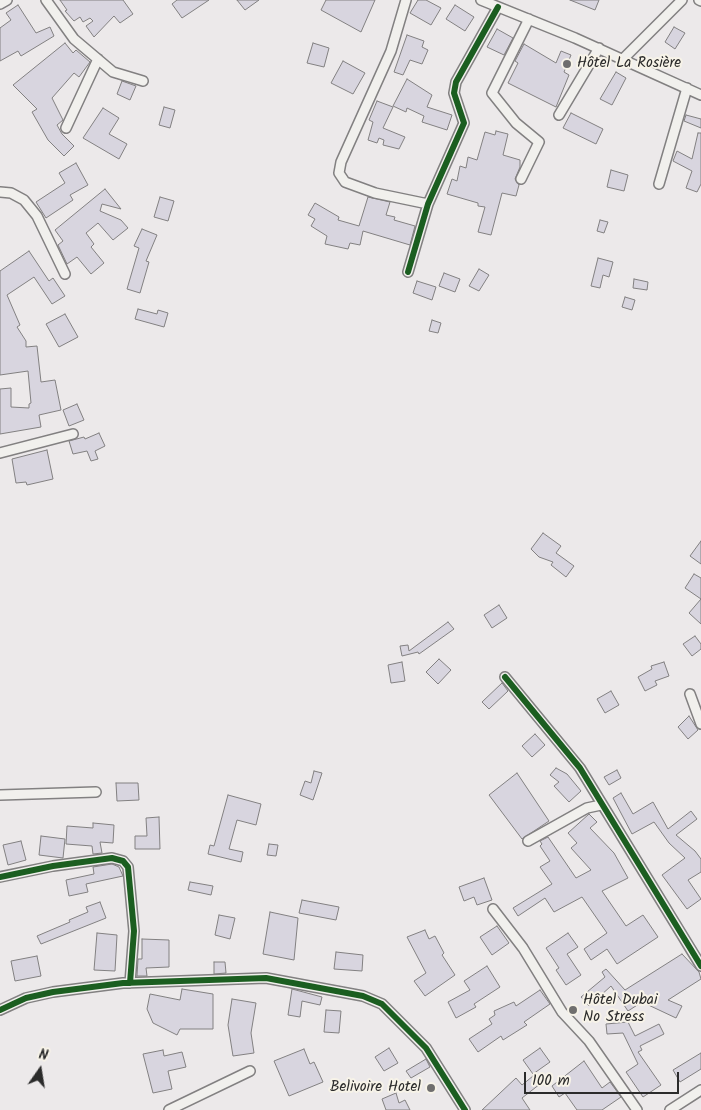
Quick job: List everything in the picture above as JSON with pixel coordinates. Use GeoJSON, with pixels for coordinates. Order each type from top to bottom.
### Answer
{"type":"FeatureCollection","features":[{"type":"Feature","properties":{"kind":"street"},"geometry":{"type":"LineString","coordinates":[[0,4],[7,0]]}},
{"type":"Feature","properties":{"kind":"street"},"geometry":{"type":"LineString","coordinates":[[46,0],[74,39],[113,72],[143,81]]}},
{"type":"Feature","properties":{"kind":"street"},"geometry":{"type":"LineString","coordinates":[[406,0],[391,52],[341,162],[339,173],[345,182],[375,193],[428,204]]}},
{"type":"Feature","properties":{"kind":"street"},"geometry":{"type":"LineString","coordinates":[[481,0],[599,48],[701,95]]}},
{"type":"Feature","properties":{"kind":"street"},"geometry":{"type":"LineString","coordinates":[[622,59],[682,0]]}},
{"type":"Feature","properties":{"kind":"street"},"geometry":{"type":"LineString","coordinates":[[408,272],[428,204],[464,123],[454,92],[456,82],[498,7]]}},
{"type":"Feature","properties":{"kind":"street"},"geometry":{"type":"LineString","coordinates":[[521,179],[539,142],[516,123],[492,93],[529,19]]}},
{"type":"Feature","properties":{"kind":"street"},"geometry":{"type":"LineString","coordinates":[[559,115],[599,48]]}},
{"type":"Feature","properties":{"kind":"street"},"geometry":{"type":"LineString","coordinates":[[66,128],[98,59]]}},
{"type":"Feature","properties":{"kind":"street"},"geometry":{"type":"LineString","coordinates":[[659,184],[687,88]]}},
{"type":"Feature","properties":{"kind":"street"},"geometry":{"type":"LineString","coordinates":[[0,192],[11,193],[24,200],[37,216],[66,274]]}},
{"type":"Feature","properties":{"kind":"street"},"geometry":{"type":"LineString","coordinates":[[0,453],[73,434]]}},
{"type":"Feature","properties":{"kind":"street"},"geometry":{"type":"LineString","coordinates":[[506,677],[580,768],[701,966]]}},
{"type":"Feature","properties":{"kind":"street"},"geometry":{"type":"LineString","coordinates":[[690,694],[701,724]]}},
{"type":"Feature","properties":{"kind":"street"},"geometry":{"type":"LineString","coordinates":[[0,795],[96,792]]}},
{"type":"Feature","properties":{"kind":"street"},"geometry":{"type":"LineString","coordinates":[[528,842],[588,808],[601,805]]}},
{"type":"Feature","properties":{"kind":"street"},"geometry":{"type":"LineString","coordinates":[[0,877],[52,866],[112,858],[123,861],[128,867],[134,931],[130,983]]}},
{"type":"Feature","properties":{"kind":"street"},"geometry":{"type":"LineString","coordinates":[[493,909],[523,948],[562,1012],[589,1041],[637,1110]]}},
{"type":"Feature","properties":{"kind":"street"},"geometry":{"type":"LineString","coordinates":[[0,1010],[26,998],[53,992],[130,983],[266,978],[363,996],[382,1004],[426,1048],[465,1110]]}},
{"type":"Feature","properties":{"kind":"street"},"geometry":{"type":"LineString","coordinates":[[169,1110],[250,1071]]}},
{"type":"Feature","properties":{"kind":"street"},"geometry":{"type":"LineString","coordinates":[[670,1110],[701,1090]]}},
{"type":"Feature","properties":{"kind":"building"},"geometry":{"type":"Polygon","coordinates":[[[60,0],[123,0],[133,14],[120,23],[114,16],[94,37],[86,26],[93,21],[90,18],[83,22],[80,17],[74,21],[65,11],[67,10],[60,0]]]}},
{"type":"Feature","properties":{"kind":"building"},"geometry":{"type":"Polygon","coordinates":[[[177,0],[209,0],[182,18],[172,4],[177,0]]]}},
{"type":"Feature","properties":{"kind":"building"},"geometry":{"type":"Polygon","coordinates":[[[237,0],[259,0],[245,10],[237,0]]]}},
{"type":"Feature","properties":{"kind":"building"},"geometry":{"type":"Polygon","coordinates":[[[326,0],[375,0],[361,32],[321,10],[326,0]]]}},
{"type":"Feature","properties":{"kind":"building"},"geometry":{"type":"Polygon","coordinates":[[[418,0],[426,0],[441,8],[431,25],[410,13],[418,0]]]}},
{"type":"Feature","properties":{"kind":"building"},"geometry":{"type":"Polygon","coordinates":[[[570,0],[599,0],[595,10],[570,0]]]}},
{"type":"Feature","properties":{"kind":"building"},"geometry":{"type":"Polygon","coordinates":[[[18,5],[36,33],[50,27],[54,36],[21,56],[18,51],[0,61],[0,28],[11,20],[6,13],[18,5]]]}},
{"type":"Feature","properties":{"kind":"building"},"geometry":{"type":"Polygon","coordinates":[[[455,5],[474,17],[465,31],[446,19],[455,5]]]}},
{"type":"Feature","properties":{"kind":"building"},"geometry":{"type":"Polygon","coordinates":[[[674,27],[685,33],[675,49],[665,42],[674,27]]]}},
{"type":"Feature","properties":{"kind":"building"},"geometry":{"type":"Polygon","coordinates":[[[497,29],[513,38],[504,55],[487,47],[497,29]]]}},
{"type":"Feature","properties":{"kind":"building"},"geometry":{"type":"Polygon","coordinates":[[[407,35],[424,41],[422,47],[428,50],[422,64],[410,60],[403,75],[394,72],[407,35]]]}},
{"type":"Feature","properties":{"kind":"building"},"geometry":{"type":"Polygon","coordinates":[[[65,43],[73,53],[76,50],[90,62],[79,77],[74,73],[52,98],[63,120],[57,125],[62,134],[74,146],[64,156],[48,140],[32,112],[37,109],[13,85],[65,43]]]}},
{"type":"Feature","properties":{"kind":"building"},"geometry":{"type":"Polygon","coordinates":[[[313,43],[329,48],[324,67],[307,63],[313,43]]]}},
{"type":"Feature","properties":{"kind":"building"},"geometry":{"type":"Polygon","coordinates":[[[524,44],[556,63],[561,51],[571,55],[564,72],[569,75],[556,107],[508,83],[518,63],[515,61],[524,44]]]}},
{"type":"Feature","properties":{"kind":"building"},"geometry":{"type":"Polygon","coordinates":[[[343,61],[365,73],[353,94],[331,83],[343,61]]]}},
{"type":"Feature","properties":{"kind":"building"},"geometry":{"type":"Polygon","coordinates":[[[616,72],[626,78],[612,105],[600,99],[616,72]]]}},
{"type":"Feature","properties":{"kind":"building"},"geometry":{"type":"Polygon","coordinates":[[[407,79],[432,95],[427,107],[452,115],[447,130],[422,122],[424,116],[407,108],[406,112],[393,106],[407,79]]]}},
{"type":"Feature","properties":{"kind":"building"},"geometry":{"type":"Polygon","coordinates":[[[122,81],[136,86],[130,100],[117,94],[122,81]]]}},
{"type":"Feature","properties":{"kind":"building"},"geometry":{"type":"Polygon","coordinates":[[[377,101],[393,107],[383,128],[405,137],[399,149],[383,145],[384,140],[379,138],[377,143],[368,140],[373,122],[369,120],[377,101]]]}},
{"type":"Feature","properties":{"kind":"building"},"geometry":{"type":"Polygon","coordinates":[[[164,107],[175,110],[170,128],[159,125],[164,107]]]}},
{"type":"Feature","properties":{"kind":"building"},"geometry":{"type":"Polygon","coordinates":[[[103,108],[119,118],[109,134],[127,144],[119,159],[83,138],[103,108]]]}},
{"type":"Feature","properties":{"kind":"building"},"geometry":{"type":"Polygon","coordinates":[[[571,113],[603,129],[596,144],[563,128],[571,113]]]}},
{"type":"Feature","properties":{"kind":"building"},"geometry":{"type":"Polygon","coordinates":[[[686,115],[701,119],[701,128],[684,121],[686,115]]]}},
{"type":"Feature","properties":{"kind":"building"},"geometry":{"type":"Polygon","coordinates":[[[496,131],[508,134],[503,155],[520,160],[520,167],[515,179],[519,185],[516,196],[502,193],[491,235],[478,232],[485,207],[478,206],[478,203],[447,194],[452,179],[457,181],[460,166],[466,168],[468,157],[477,160],[485,132],[495,135],[496,131]]]}},
{"type":"Feature","properties":{"kind":"building"},"geometry":{"type":"Polygon","coordinates":[[[698,133],[701,133],[701,184],[697,192],[686,188],[692,171],[673,161],[677,151],[692,159],[698,133]]]}},
{"type":"Feature","properties":{"kind":"building"},"geometry":{"type":"Polygon","coordinates":[[[76,163],[88,185],[70,195],[73,200],[46,218],[36,202],[65,183],[59,173],[76,163]]]}},
{"type":"Feature","properties":{"kind":"building"},"geometry":{"type":"Polygon","coordinates":[[[611,170],[628,175],[624,191],[607,187],[611,170]]]}},
{"type":"Feature","properties":{"kind":"building"},"geometry":{"type":"Polygon","coordinates":[[[105,189],[121,209],[102,204],[100,211],[121,220],[128,228],[113,240],[98,223],[86,233],[94,244],[91,247],[104,263],[91,274],[77,257],[67,264],[58,245],[63,241],[55,230],[105,189]]]}},
{"type":"Feature","properties":{"kind":"building"},"geometry":{"type":"Polygon","coordinates":[[[160,197],[174,201],[168,221],[154,217],[160,197]]]}},
{"type":"Feature","properties":{"kind":"building"},"geometry":{"type":"Polygon","coordinates":[[[368,197],[390,202],[386,215],[395,217],[394,220],[415,226],[410,245],[363,231],[360,245],[350,243],[348,249],[325,244],[327,236],[311,226],[315,219],[308,215],[315,203],[339,217],[338,220],[359,226],[368,197]]]}},
{"type":"Feature","properties":{"kind":"building"},"geometry":{"type":"Polygon","coordinates":[[[600,220],[608,222],[604,233],[597,231],[600,220]]]}},
{"type":"Feature","properties":{"kind":"building"},"geometry":{"type":"Polygon","coordinates":[[[142,229],[157,235],[146,261],[149,262],[140,293],[127,289],[139,248],[134,246],[142,229]]]}},
{"type":"Feature","properties":{"kind":"building"},"geometry":{"type":"Polygon","coordinates":[[[29,251],[49,281],[53,278],[65,296],[52,304],[34,277],[7,295],[20,325],[17,327],[26,341],[26,347],[37,346],[41,382],[55,380],[61,410],[39,415],[41,427],[0,434],[0,389],[11,388],[11,407],[29,408],[31,403],[28,371],[0,375],[0,271],[29,251]]]}},
{"type":"Feature","properties":{"kind":"building"},"geometry":{"type":"Polygon","coordinates":[[[598,258],[613,262],[609,277],[603,275],[600,288],[591,286],[598,258]]]}},
{"type":"Feature","properties":{"kind":"building"},"geometry":{"type":"Polygon","coordinates":[[[479,269],[489,275],[479,291],[469,286],[479,269]]]}},
{"type":"Feature","properties":{"kind":"building"},"geometry":{"type":"Polygon","coordinates":[[[444,273],[460,279],[455,292],[439,286],[444,273]]]}},
{"type":"Feature","properties":{"kind":"building"},"geometry":{"type":"Polygon","coordinates":[[[634,279],[648,282],[647,290],[633,288],[634,279]]]}},
{"type":"Feature","properties":{"kind":"building"},"geometry":{"type":"Polygon","coordinates":[[[417,281],[436,287],[432,300],[413,293],[417,281]]]}},
{"type":"Feature","properties":{"kind":"building"},"geometry":{"type":"Polygon","coordinates":[[[625,297],[635,300],[632,310],[622,307],[625,297]]]}},
{"type":"Feature","properties":{"kind":"building"},"geometry":{"type":"Polygon","coordinates":[[[138,309],[157,314],[158,310],[168,313],[164,327],[135,319],[138,309]]]}},
{"type":"Feature","properties":{"kind":"building"},"geometry":{"type":"Polygon","coordinates":[[[65,314],[78,337],[59,347],[46,324],[65,314]]]}},
{"type":"Feature","properties":{"kind":"building"},"geometry":{"type":"Polygon","coordinates":[[[432,320],[441,323],[438,333],[429,331],[432,320]]]}},
{"type":"Feature","properties":{"kind":"building"},"geometry":{"type":"Polygon","coordinates":[[[77,404],[84,420],[69,426],[63,410],[77,404]]]}},
{"type":"Feature","properties":{"kind":"building"},"geometry":{"type":"Polygon","coordinates":[[[99,433],[105,446],[95,451],[98,459],[91,461],[87,451],[73,454],[69,441],[84,437],[85,439],[99,433]]]}},
{"type":"Feature","properties":{"kind":"building"},"geometry":{"type":"Polygon","coordinates":[[[47,450],[53,479],[27,485],[26,482],[16,483],[12,459],[47,450]]]}},
{"type":"Feature","properties":{"kind":"building"},"geometry":{"type":"Polygon","coordinates":[[[543,533],[561,546],[556,553],[574,566],[566,577],[551,565],[553,562],[539,557],[531,549],[543,533]]]}},
{"type":"Feature","properties":{"kind":"building"},"geometry":{"type":"Polygon","coordinates":[[[701,541],[701,564],[690,556],[701,541]]]}},
{"type":"Feature","properties":{"kind":"building"},"geometry":{"type":"Polygon","coordinates":[[[694,574],[701,578],[701,599],[685,588],[694,574]]]}},
{"type":"Feature","properties":{"kind":"building"},"geometry":{"type":"Polygon","coordinates":[[[701,599],[701,624],[689,613],[701,599]]]}},
{"type":"Feature","properties":{"kind":"building"},"geometry":{"type":"Polygon","coordinates":[[[499,605],[507,618],[492,628],[484,615],[499,605]]]}},
{"type":"Feature","properties":{"kind":"building"},"geometry":{"type":"Polygon","coordinates":[[[448,622],[454,629],[419,654],[418,652],[402,656],[400,646],[408,645],[409,651],[448,622]]]}},
{"type":"Feature","properties":{"kind":"building"},"geometry":{"type":"Polygon","coordinates":[[[695,636],[701,644],[701,649],[692,656],[683,644],[695,636]]]}},
{"type":"Feature","properties":{"kind":"building"},"geometry":{"type":"Polygon","coordinates":[[[439,659],[451,670],[438,684],[426,672],[439,659]]]}},
{"type":"Feature","properties":{"kind":"building"},"geometry":{"type":"Polygon","coordinates":[[[402,662],[405,681],[391,683],[388,665],[402,662]]]}},
{"type":"Feature","properties":{"kind":"building"},"geometry":{"type":"Polygon","coordinates":[[[664,662],[669,676],[655,681],[657,685],[645,691],[638,677],[652,669],[651,666],[664,662]]]}},
{"type":"Feature","properties":{"kind":"building"},"geometry":{"type":"Polygon","coordinates":[[[502,683],[508,691],[489,709],[482,702],[502,683]]]}},
{"type":"Feature","properties":{"kind":"building"},"geometry":{"type":"Polygon","coordinates":[[[611,691],[619,705],[605,713],[597,699],[611,691]]]}},
{"type":"Feature","properties":{"kind":"building"},"geometry":{"type":"Polygon","coordinates":[[[689,716],[698,730],[688,739],[678,727],[689,716]]]}},
{"type":"Feature","properties":{"kind":"building"},"geometry":{"type":"Polygon","coordinates":[[[535,734],[545,745],[532,757],[522,746],[535,734]]]}},
{"type":"Feature","properties":{"kind":"building"},"geometry":{"type":"Polygon","coordinates":[[[556,768],[567,774],[581,791],[569,802],[554,786],[559,782],[550,775],[556,768]]]}},
{"type":"Feature","properties":{"kind":"building"},"geometry":{"type":"Polygon","coordinates":[[[617,770],[621,778],[609,785],[604,777],[617,770]]]}},
{"type":"Feature","properties":{"kind":"building"},"geometry":{"type":"Polygon","coordinates":[[[314,771],[322,773],[313,800],[300,795],[305,781],[311,783],[314,771]]]}},
{"type":"Feature","properties":{"kind":"building"},"geometry":{"type":"Polygon","coordinates":[[[517,773],[549,821],[522,839],[489,795],[517,773]]]}},
{"type":"Feature","properties":{"kind":"building"},"geometry":{"type":"Polygon","coordinates":[[[116,783],[138,783],[139,800],[117,801],[116,783]]]}},
{"type":"Feature","properties":{"kind":"building"},"geometry":{"type":"Polygon","coordinates":[[[621,793],[633,814],[653,802],[668,829],[691,811],[697,819],[676,835],[695,851],[701,859],[701,872],[688,880],[701,899],[687,909],[662,875],[685,858],[669,843],[654,822],[632,834],[613,798],[621,793]]]}},
{"type":"Feature","properties":{"kind":"building"},"geometry":{"type":"Polygon","coordinates":[[[228,795],[261,804],[256,825],[237,820],[229,849],[243,852],[241,862],[208,854],[210,845],[214,846],[228,795]]]}},
{"type":"Feature","properties":{"kind":"building"},"geometry":{"type":"Polygon","coordinates":[[[589,814],[597,822],[590,828],[614,853],[628,878],[602,891],[626,926],[643,915],[658,937],[617,964],[607,949],[591,960],[584,949],[607,933],[582,897],[554,912],[545,898],[518,916],[513,908],[552,884],[540,867],[550,861],[540,846],[542,844],[540,841],[548,837],[576,878],[591,870],[571,848],[577,843],[568,833],[589,814]]]}},
{"type":"Feature","properties":{"kind":"building"},"geometry":{"type":"Polygon","coordinates":[[[159,817],[160,849],[135,849],[135,836],[147,836],[146,818],[159,817]]]}},
{"type":"Feature","properties":{"kind":"building"},"geometry":{"type":"Polygon","coordinates":[[[93,823],[114,825],[113,843],[100,842],[102,853],[93,854],[92,846],[66,844],[67,826],[93,828],[93,823]]]}},
{"type":"Feature","properties":{"kind":"building"},"geometry":{"type":"Polygon","coordinates":[[[41,836],[65,839],[63,858],[39,855],[41,836]]]}},
{"type":"Feature","properties":{"kind":"building"},"geometry":{"type":"Polygon","coordinates":[[[21,841],[26,860],[8,865],[3,845],[21,841]]]}},
{"type":"Feature","properties":{"kind":"building"},"geometry":{"type":"Polygon","coordinates":[[[269,844],[278,845],[276,856],[267,855],[269,844]]]}},
{"type":"Feature","properties":{"kind":"building"},"geometry":{"type":"Polygon","coordinates":[[[112,864],[119,867],[123,876],[86,884],[88,892],[69,896],[66,880],[94,874],[93,867],[112,864]]]}},
{"type":"Feature","properties":{"kind":"building"},"geometry":{"type":"Polygon","coordinates":[[[484,878],[492,900],[477,905],[474,897],[464,901],[459,887],[484,878]]]}},
{"type":"Feature","properties":{"kind":"building"},"geometry":{"type":"Polygon","coordinates":[[[190,882],[213,886],[211,895],[188,890],[190,882]]]}},
{"type":"Feature","properties":{"kind":"building"},"geometry":{"type":"Polygon","coordinates":[[[302,900],[339,907],[336,920],[299,913],[302,900]]]}},
{"type":"Feature","properties":{"kind":"building"},"geometry":{"type":"Polygon","coordinates":[[[100,902],[106,918],[41,944],[37,936],[70,922],[69,920],[88,912],[86,907],[100,902]]]}},
{"type":"Feature","properties":{"kind":"building"},"geometry":{"type":"Polygon","coordinates":[[[270,912],[298,918],[294,960],[263,954],[270,912]]]}},
{"type":"Feature","properties":{"kind":"building"},"geometry":{"type":"Polygon","coordinates":[[[219,915],[235,918],[230,939],[215,935],[219,915]]]}},
{"type":"Feature","properties":{"kind":"building"},"geometry":{"type":"Polygon","coordinates":[[[497,926],[509,943],[492,955],[480,937],[497,926]]]}},
{"type":"Feature","properties":{"kind":"building"},"geometry":{"type":"Polygon","coordinates":[[[425,930],[429,939],[435,936],[444,953],[442,955],[455,975],[425,996],[414,981],[426,973],[407,937],[425,930]]]}},
{"type":"Feature","properties":{"kind":"building"},"geometry":{"type":"Polygon","coordinates":[[[97,933],[117,935],[115,971],[94,970],[97,933]]]}},
{"type":"Feature","properties":{"kind":"building"},"geometry":{"type":"Polygon","coordinates":[[[568,933],[578,947],[567,954],[581,975],[566,985],[556,970],[559,968],[546,948],[568,933]]]}},
{"type":"Feature","properties":{"kind":"building"},"geometry":{"type":"Polygon","coordinates":[[[142,939],[169,940],[169,967],[146,968],[147,976],[137,976],[138,959],[142,959],[142,939]]]}},
{"type":"Feature","properties":{"kind":"building"},"geometry":{"type":"Polygon","coordinates":[[[336,952],[363,955],[362,971],[334,969],[336,952]]]}},
{"type":"Feature","properties":{"kind":"building"},"geometry":{"type":"Polygon","coordinates":[[[682,954],[699,972],[701,979],[668,1000],[682,1006],[676,1018],[642,1002],[628,1011],[611,986],[589,1006],[581,997],[605,977],[602,972],[606,969],[625,990],[682,954]]]}},
{"type":"Feature","properties":{"kind":"building"},"geometry":{"type":"Polygon","coordinates":[[[37,956],[41,976],[15,981],[11,961],[37,956]]]}},
{"type":"Feature","properties":{"kind":"building"},"geometry":{"type":"Polygon","coordinates":[[[214,962],[225,962],[226,973],[214,974],[214,962]]]}},
{"type":"Feature","properties":{"kind":"building"},"geometry":{"type":"Polygon","coordinates":[[[487,966],[500,987],[474,1004],[476,1007],[456,1018],[448,1002],[470,990],[464,981],[487,966]]]}},
{"type":"Feature","properties":{"kind":"building"},"geometry":{"type":"Polygon","coordinates":[[[182,989],[213,994],[213,1029],[180,1029],[177,1035],[153,1023],[147,1009],[150,994],[180,1000],[182,989]]]}},
{"type":"Feature","properties":{"kind":"building"},"geometry":{"type":"Polygon","coordinates":[[[292,989],[322,997],[320,1005],[302,1001],[300,1017],[288,1015],[292,989]]]}},
{"type":"Feature","properties":{"kind":"building"},"geometry":{"type":"Polygon","coordinates":[[[540,990],[550,1004],[524,1022],[527,1025],[503,1040],[501,1036],[478,1052],[469,1039],[492,1024],[489,1019],[495,1015],[494,1011],[514,1002],[516,1006],[540,990]]]}},
{"type":"Feature","properties":{"kind":"building"},"geometry":{"type":"Polygon","coordinates":[[[232,999],[256,1003],[251,1033],[254,1053],[233,1056],[228,1025],[232,999]]]}},
{"type":"Feature","properties":{"kind":"building"},"geometry":{"type":"Polygon","coordinates":[[[326,1010],[341,1011],[339,1033],[324,1032],[326,1010]]]}},
{"type":"Feature","properties":{"kind":"building"},"geometry":{"type":"Polygon","coordinates":[[[628,1022],[635,1036],[659,1024],[664,1034],[640,1046],[642,1050],[638,1052],[661,1085],[643,1097],[626,1072],[638,1064],[623,1033],[607,1034],[606,1024],[628,1022]]]}},
{"type":"Feature","properties":{"kind":"building"},"geometry":{"type":"Polygon","coordinates":[[[389,1048],[398,1063],[384,1071],[375,1057],[389,1048]]]}},
{"type":"Feature","properties":{"kind":"building"},"geometry":{"type":"Polygon","coordinates":[[[540,1048],[550,1062],[533,1074],[523,1060],[540,1048]]]}},
{"type":"Feature","properties":{"kind":"building"},"geometry":{"type":"Polygon","coordinates":[[[304,1049],[310,1064],[314,1062],[323,1082],[289,1096],[274,1061],[304,1049]]]}},
{"type":"Feature","properties":{"kind":"building"},"geometry":{"type":"Polygon","coordinates":[[[163,1050],[164,1056],[182,1052],[186,1067],[168,1071],[172,1089],[153,1093],[143,1054],[163,1050]]]}},
{"type":"Feature","properties":{"kind":"building"},"geometry":{"type":"Polygon","coordinates":[[[701,1053],[701,1069],[680,1082],[673,1070],[701,1053]]]}},
{"type":"Feature","properties":{"kind":"building"},"geometry":{"type":"Polygon","coordinates":[[[426,1059],[430,1067],[411,1078],[406,1071],[426,1059]]]}},
{"type":"Feature","properties":{"kind":"building"},"geometry":{"type":"Polygon","coordinates":[[[584,1061],[602,1088],[610,1082],[621,1097],[602,1110],[577,1110],[565,1093],[559,1097],[552,1086],[584,1061]]]}},
{"type":"Feature","properties":{"kind":"building"},"geometry":{"type":"Polygon","coordinates":[[[533,1076],[540,1084],[522,1098],[530,1110],[482,1110],[516,1078],[522,1085],[533,1076]]]}},
{"type":"Feature","properties":{"kind":"building"},"geometry":{"type":"Polygon","coordinates":[[[396,1093],[399,1103],[405,1100],[410,1110],[386,1110],[382,1099],[396,1093]]]}},
{"type":"Feature","properties":{"kind":"cycle path"},"geometry":{"type":"LineString","coordinates":[[408,272],[428,204],[464,123],[454,93],[456,82],[498,7]]}},
{"type":"Feature","properties":{"kind":"cycle path"},"geometry":{"type":"LineString","coordinates":[[505,677],[580,768],[701,966]]}},
{"type":"Feature","properties":{"kind":"cycle path"},"geometry":{"type":"LineString","coordinates":[[0,877],[53,866],[112,858],[123,861],[128,867],[134,931],[130,983]]}},
{"type":"Feature","properties":{"kind":"cycle path"},"geometry":{"type":"LineString","coordinates":[[0,1010],[26,998],[53,992],[123,983],[266,978],[363,996],[382,1004],[426,1048],[465,1110]]}},
{"type":"Feature","properties":{"kind":"place","name":"Hôtel La Rosière"},"geometry":{"type":"Point","coordinates":[567,64]}},
{"type":"Feature","properties":{"kind":"place","name":"Hôtel Dubai No Stress"},"geometry":{"type":"Point","coordinates":[573,1010]}},
{"type":"Feature","properties":{"kind":"place","name":"Belivoire Hotel"},"geometry":{"type":"Point","coordinates":[431,1088]}}]}
